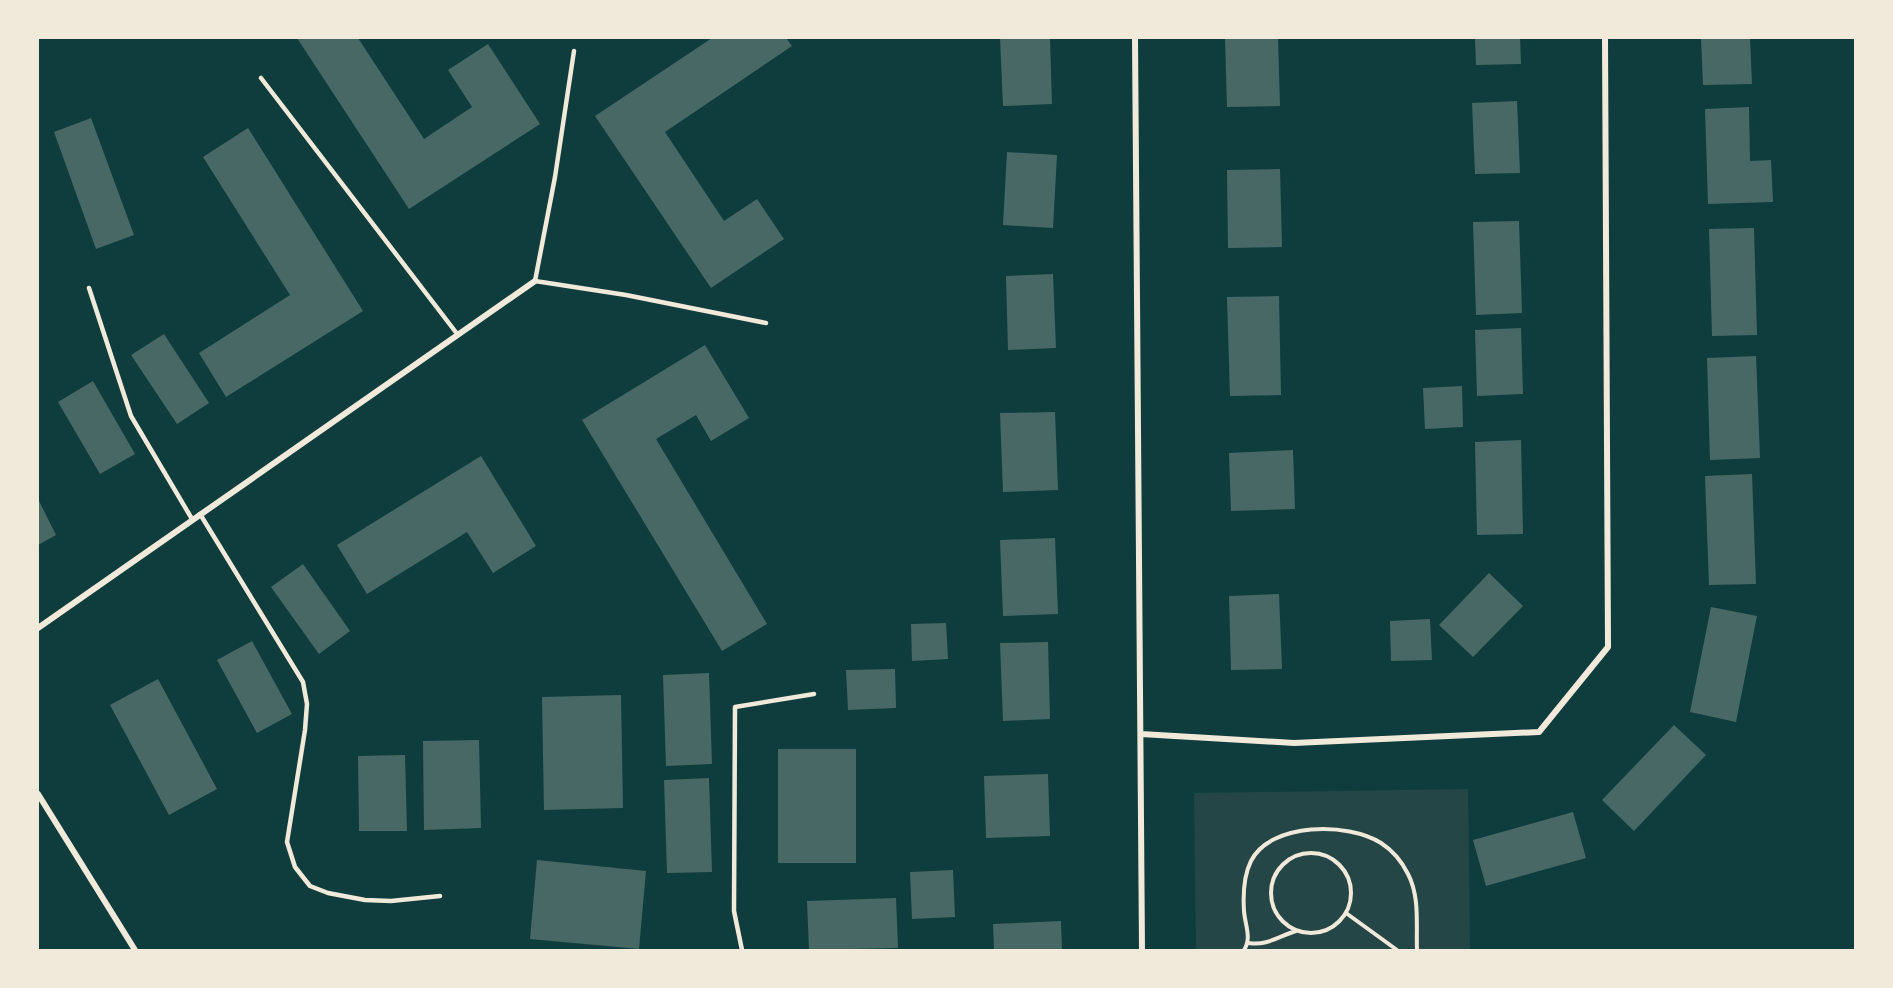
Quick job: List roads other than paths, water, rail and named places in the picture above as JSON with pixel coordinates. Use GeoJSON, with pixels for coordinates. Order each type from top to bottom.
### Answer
{"type":"FeatureCollection","features":[{"type":"Feature","properties":{"kind":"street"},"geometry":{"type":"LineString","coordinates":[[1135,38],[1142,951]]}},
{"type":"Feature","properties":{"kind":"street"},"geometry":{"type":"LineString","coordinates":[[1142,734],[1294,743],[1539,732],[1608,647],[1605,38]]}},
{"type":"Feature","properties":{"kind":"street"},"geometry":{"type":"LineString","coordinates":[[38,628],[535,281]]}},
{"type":"Feature","properties":{"kind":"street"},"geometry":{"type":"LineString","coordinates":[[38,794],[135,951]]}},
{"type":"Feature","properties":{"kind":"lane"},"geometry":{"type":"LineString","coordinates":[[574,51],[555,177],[535,281],[766,323]]}},
{"type":"Feature","properties":{"kind":"lane"},"geometry":{"type":"LineString","coordinates":[[261,78],[458,334]]}},
{"type":"Feature","properties":{"kind":"lane"},"geometry":{"type":"LineString","coordinates":[[89,288],[131,416],[192,519]]}},
{"type":"Feature","properties":{"kind":"lane"},"geometry":{"type":"LineString","coordinates":[[200,514],[303,681],[307,704],[306,730],[287,842],[295,867],[310,886],[328,893],[365,900],[391,901],[440,896]]}},
{"type":"Feature","properties":{"kind":"lane"},"geometry":{"type":"LineString","coordinates":[[742,951],[734,911],[735,707],[814,694]]}}]}
